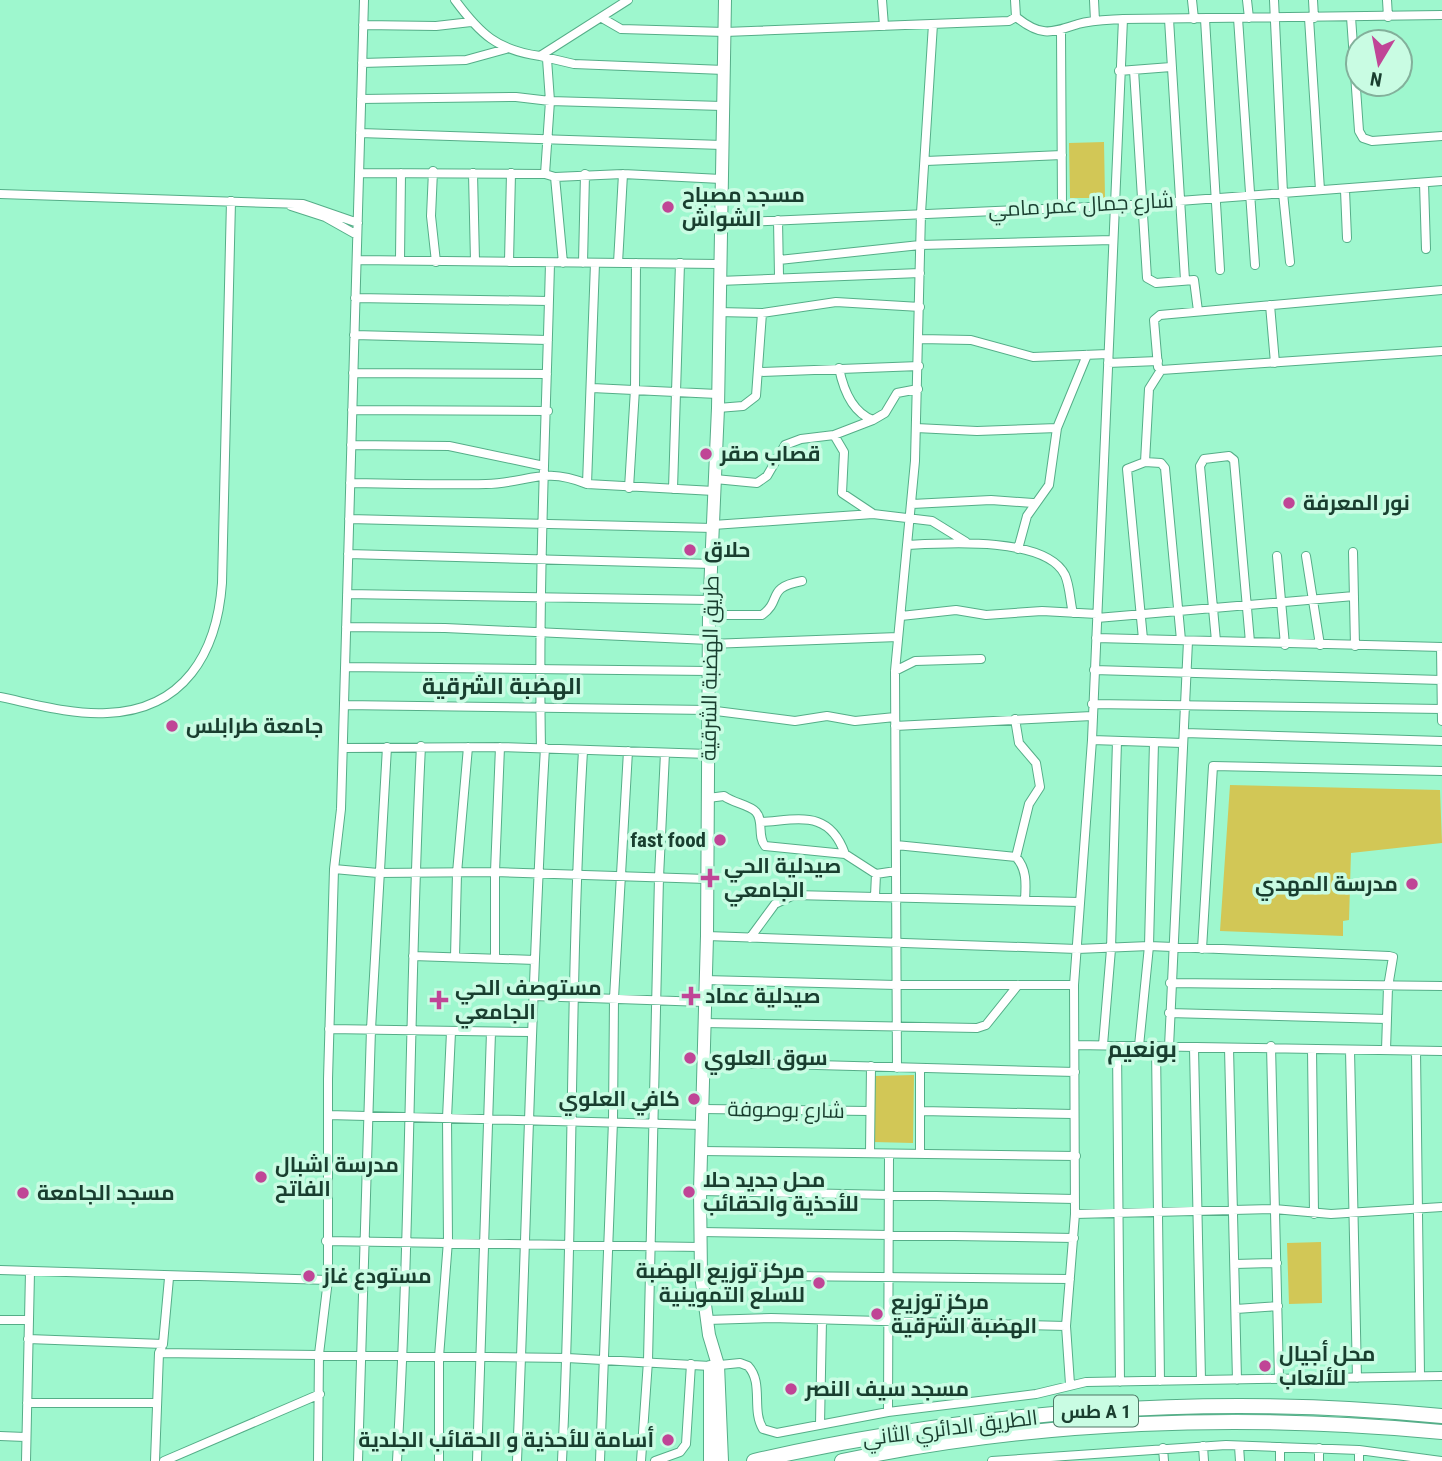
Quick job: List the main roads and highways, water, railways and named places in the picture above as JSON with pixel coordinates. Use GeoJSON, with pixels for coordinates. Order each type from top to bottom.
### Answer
{"type":"FeatureCollection","features":[{"type":"Feature","properties":{"kind":"highway","name":"الطريق الدائري الثاني"},"geometry":{"type":"LineString","coordinates":[[754,1461],[878,1436],[1087,1411],[1250,1406],[1442,1416]]}},
{"type":"Feature","properties":{"kind":"highway","name":"الطريق الدائري الثاني"},"geometry":{"type":"LineString","coordinates":[[842,1461],[1013,1436],[1172,1424],[1340,1424],[1442,1432]]}},
{"type":"Feature","properties":{"kind":"main road","name":"طريق الهضبة الشرقية"},"geometry":{"type":"LineString","coordinates":[[716,1456],[714,1366],[701,1275],[700,1191],[707,936],[709,615],[718,408],[725,0]]}},
{"type":"Feature","properties":{"kind":"place","name":"مسجد مصباح الشواش"},"geometry":{"type":"Point","coordinates":[668,207]}},
{"type":"Feature","properties":{"kind":"place","name":"قصاب صقر"},"geometry":{"type":"Point","coordinates":[706,454]}},
{"type":"Feature","properties":{"kind":"place","name":"نور المعرفة"},"geometry":{"type":"Point","coordinates":[1289,503]}},
{"type":"Feature","properties":{"kind":"place","name":"حلاق"},"geometry":{"type":"Point","coordinates":[690,550]}},
{"type":"Feature","properties":{"kind":"place","name":"جامعة طرابلس"},"geometry":{"type":"Point","coordinates":[172,726]}},
{"type":"Feature","properties":{"kind":"place","name":"fast food"},"geometry":{"type":"Point","coordinates":[720,840]}},
{"type":"Feature","properties":{"kind":"place","name":"صيدلية الحي الجامعي"},"geometry":{"type":"Point","coordinates":[710,878]}},
{"type":"Feature","properties":{"kind":"place","name":"مدرسة المهدي"},"geometry":{"type":"Point","coordinates":[1412,884]}},
{"type":"Feature","properties":{"kind":"place","name":"صيدلية عماد"},"geometry":{"type":"Point","coordinates":[691,996]}},
{"type":"Feature","properties":{"kind":"place","name":"مستوصف الحي الجامعي"},"geometry":{"type":"Point","coordinates":[439,1000]}},
{"type":"Feature","properties":{"kind":"place","name":"سوق العلوي"},"geometry":{"type":"Point","coordinates":[690,1058]}},
{"type":"Feature","properties":{"kind":"place","name":"كافي العلوي"},"geometry":{"type":"Point","coordinates":[694,1099]}},
{"type":"Feature","properties":{"kind":"place","name":"مدرسة اشبال الفاتح"},"geometry":{"type":"Point","coordinates":[261,1177]}},
{"type":"Feature","properties":{"kind":"place","name":"محل جديد حلا للأحذية والحقائب"},"geometry":{"type":"Point","coordinates":[689,1192]}},
{"type":"Feature","properties":{"kind":"place","name":"مسجد الجامعة"},"geometry":{"type":"Point","coordinates":[23,1193]}},
{"type":"Feature","properties":{"kind":"place","name":"مستودع غاز"},"geometry":{"type":"Point","coordinates":[309,1276]}},
{"type":"Feature","properties":{"kind":"place","name":"مركز توزيع الهضبة للسلع التموينية"},"geometry":{"type":"Point","coordinates":[819,1283]}},
{"type":"Feature","properties":{"kind":"place","name":"مركز توزيع الهضبة الشرقية"},"geometry":{"type":"Point","coordinates":[877,1314]}},
{"type":"Feature","properties":{"kind":"place","name":"محل أجيال للألعاب"},"geometry":{"type":"Point","coordinates":[1265,1366]}},
{"type":"Feature","properties":{"kind":"place","name":"مسجد سيف النصر"},"geometry":{"type":"Point","coordinates":[791,1389]}},
{"type":"Feature","properties":{"kind":"place","name":"أسامة للأحذية و الحقائب الجلدية"},"geometry":{"type":"Point","coordinates":[668,1440]}},
{"type":"Feature","properties":{"kind":"district","name":"الهضبة الشرقية"},"geometry":{"type":"Point","coordinates":[502,686]}},
{"type":"Feature","properties":{"kind":"district","name":"بونعيم"},"geometry":{"type":"Point","coordinates":[1142,1049]}}]}
